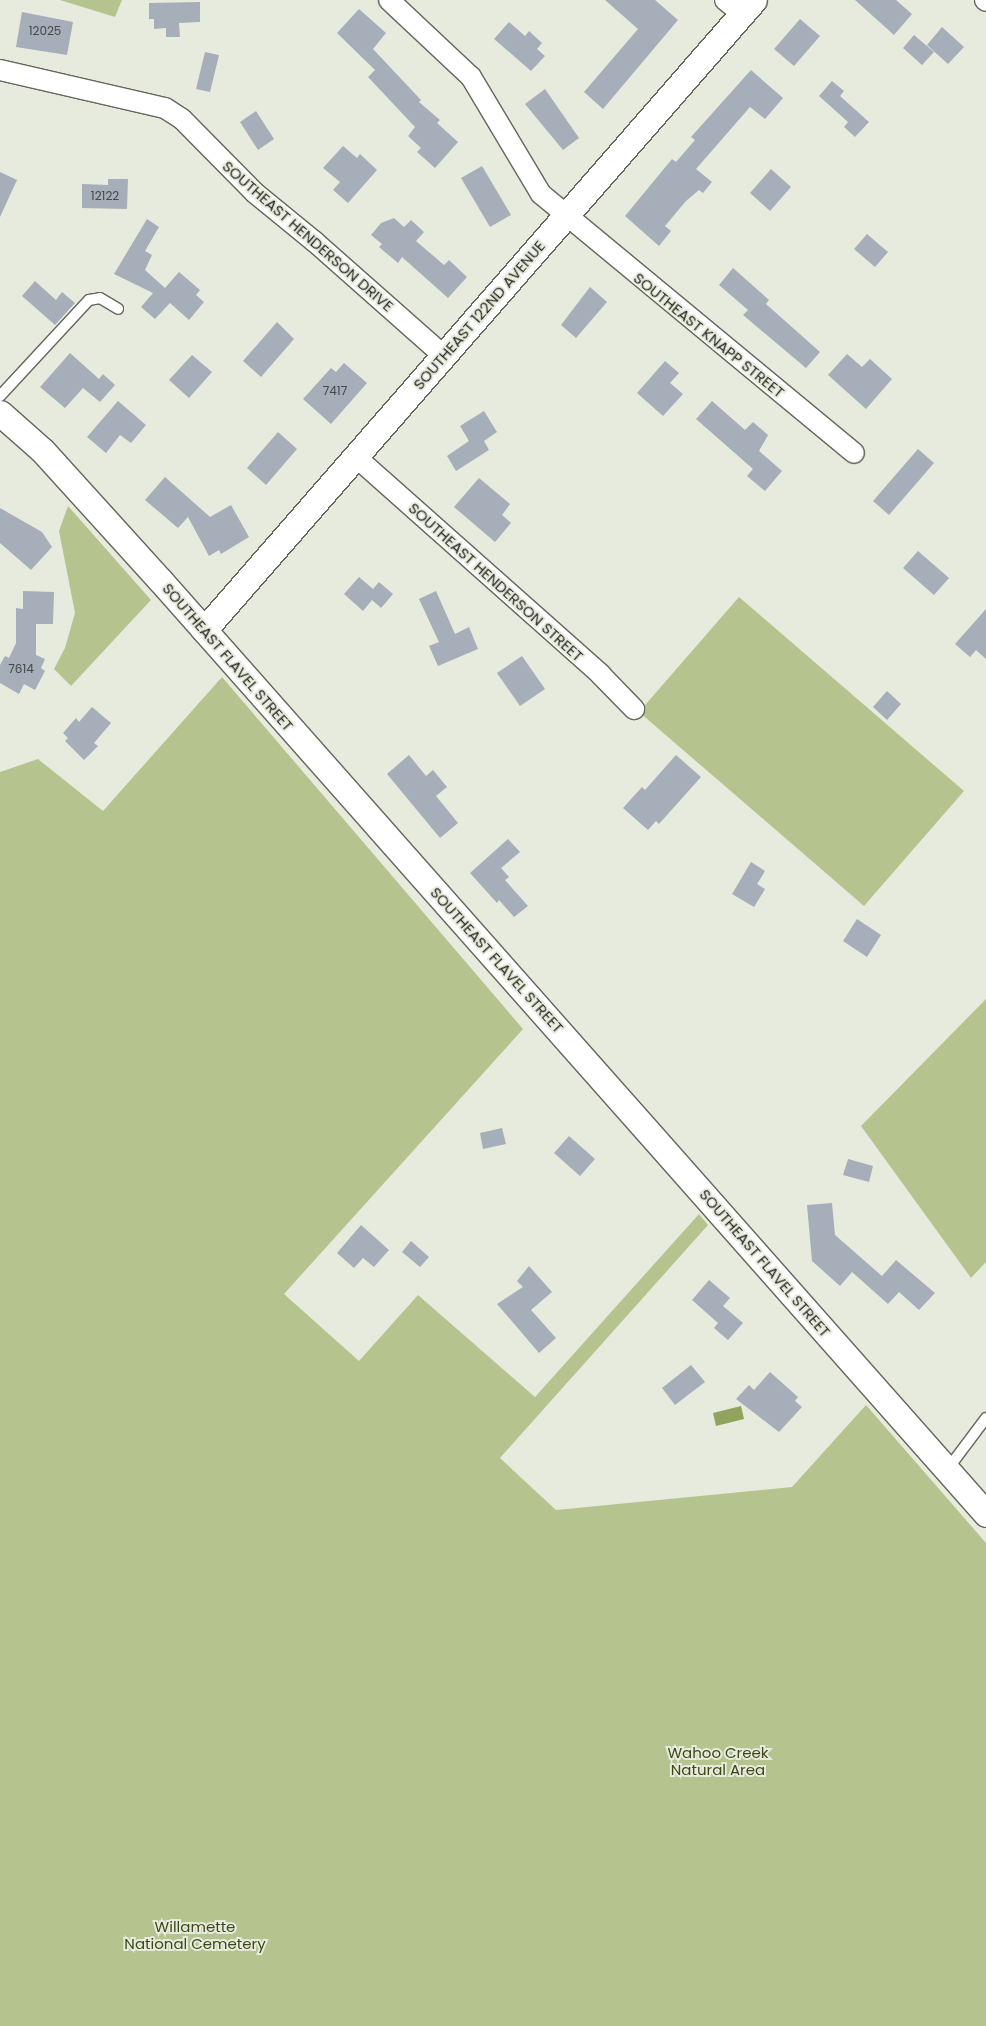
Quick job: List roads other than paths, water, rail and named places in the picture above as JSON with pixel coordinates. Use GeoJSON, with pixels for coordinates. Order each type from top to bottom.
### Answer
{"type":"FeatureCollection","features":[{"type":"Feature","properties":{"kind":"street","name":"SOUTHEAST KNAPP STREET"},"geometry":{"type":"LineString","coordinates":[[389,0],[471,76],[528,177],[541,194],[565,216],[854,453]]}},
{"type":"Feature","properties":{"kind":"street","name":"SOUTHEAST 122ND AVENUE"},"geometry":{"type":"LineString","coordinates":[[204,630],[565,216],[740,5]]}},
{"type":"Feature","properties":{"kind":"street","name":"SOUTHEAST HENDERSON DRIVE"},"geometry":{"type":"LineString","coordinates":[[0,70],[165,108],[182,119],[255,193],[315,242],[444,356]]}},
{"type":"Feature","properties":{"kind":"street","name":"SOUTHEAST FLAVEL STREET"},"geometry":{"type":"LineString","coordinates":[[0,413],[57,466],[985,1511]]}},
{"type":"Feature","properties":{"kind":"street","name":"SOUTHEAST HENDERSON STREET"},"geometry":{"type":"LineString","coordinates":[[356,457],[600,674],[634,709]]}},
{"type":"Feature","properties":{"kind":"lane"},"geometry":{"type":"LineString","coordinates":[[0,396],[89,300],[100,298],[118,309]]}},
{"type":"Feature","properties":{"kind":"lane"},"geometry":{"type":"LineString","coordinates":[[947,1470],[986,1418]]}},
{"type":"Feature","properties":{"kind":"park label","name":"Wahoo Creek Natural Area"},"geometry":{"type":"Point","coordinates":[718,1760]}},
{"type":"Feature","properties":{"kind":"park label","name":"Willamette National Cemetery"},"geometry":{"type":"Point","coordinates":[195,1934]}}]}
